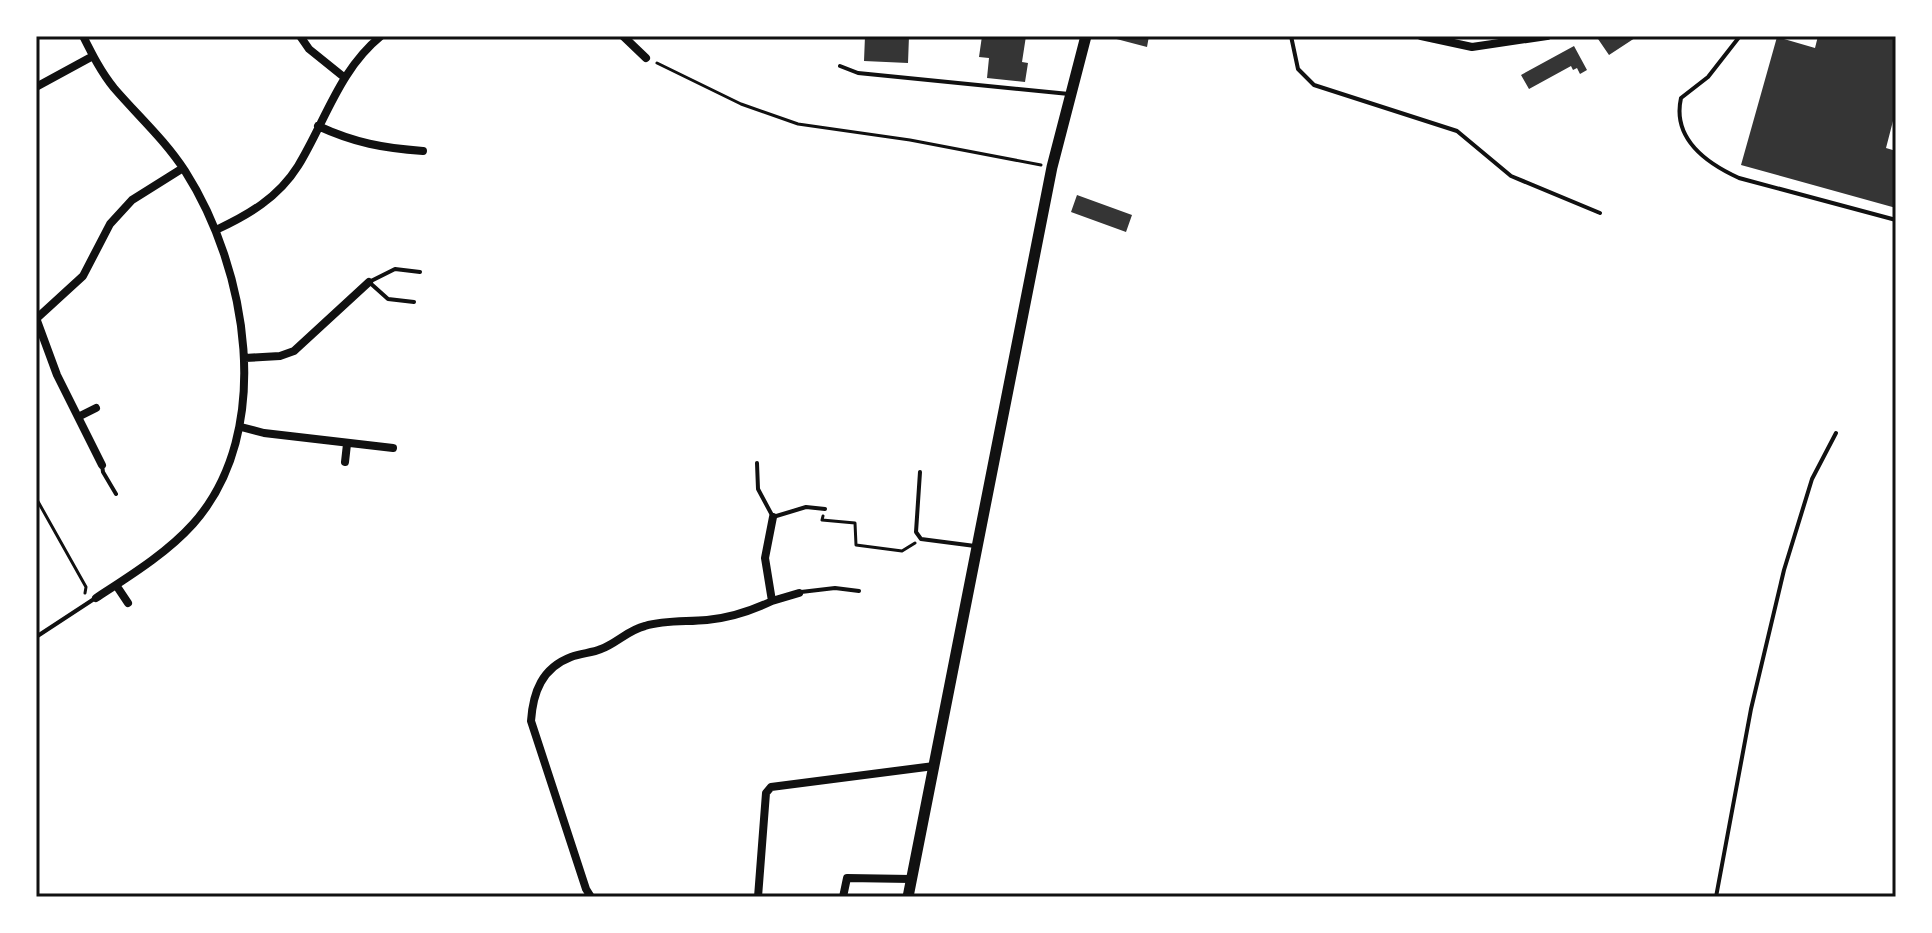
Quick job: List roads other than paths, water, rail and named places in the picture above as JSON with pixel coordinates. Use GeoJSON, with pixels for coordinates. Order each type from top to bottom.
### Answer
{"type":"FeatureCollection","features":[{"type":"Feature","properties":{"kind":"street"},"geometry":{"type":"LineString","coordinates":[[83,36],[113,86],[146,121],[183,168],[200,196],[216,230],[232,285],[245,358],[241,427],[228,467],[193,525],[96,598]]}},
{"type":"Feature","properties":{"kind":"street"},"geometry":{"type":"LineString","coordinates":[[300,36],[309,49],[345,78]]}},
{"type":"Feature","properties":{"kind":"street"},"geometry":{"type":"LineString","coordinates":[[216,230],[245,217],[284,184],[298,167],[345,78],[381,36]]}},
{"type":"Feature","properties":{"kind":"street"},"geometry":{"type":"LineString","coordinates":[[623,36],[646,58]]}},
{"type":"Feature","properties":{"kind":"street"},"geometry":{"type":"LineString","coordinates":[[908,897],[1052,167],[1086,36]]}},
{"type":"Feature","properties":{"kind":"street"},"geometry":{"type":"LineString","coordinates":[[1421,36],[1472,47],[1547,36]]}},
{"type":"Feature","properties":{"kind":"street"},"geometry":{"type":"LineString","coordinates":[[36,87],[93,56]]}},
{"type":"Feature","properties":{"kind":"street"},"geometry":{"type":"LineString","coordinates":[[318,126],[371,146],[423,151]]}},
{"type":"Feature","properties":{"kind":"street"},"geometry":{"type":"LineString","coordinates":[[102,465],[57,375],[36,318],[83,276],[110,224],[132,200],[183,168]]}},
{"type":"Feature","properties":{"kind":"street"},"geometry":{"type":"LineString","coordinates":[[245,358],[280,356],[294,351],[369,282]]}},
{"type":"Feature","properties":{"kind":"street"},"geometry":{"type":"LineString","coordinates":[[78,417],[96,408]]}},
{"type":"Feature","properties":{"kind":"street"},"geometry":{"type":"LineString","coordinates":[[241,427],[264,433],[393,448]]}},
{"type":"Feature","properties":{"kind":"street"},"geometry":{"type":"LineString","coordinates":[[345,462],[347,444]]}},
{"type":"Feature","properties":{"kind":"street"},"geometry":{"type":"LineString","coordinates":[[772,601],[765,558],[773,517]]}},
{"type":"Feature","properties":{"kind":"street"},"geometry":{"type":"LineString","coordinates":[[116,585],[128,603]]}},
{"type":"Feature","properties":{"kind":"street"},"geometry":{"type":"LineString","coordinates":[[591,897],[531,721],[539,685],[552,667],[571,657],[602,649],[624,634],[644,626],[708,620],[799,593]]}},
{"type":"Feature","properties":{"kind":"street"},"geometry":{"type":"LineString","coordinates":[[758,897],[766,793],[771,787],[934,766]]}},
{"type":"Feature","properties":{"kind":"street"},"geometry":{"type":"LineString","coordinates":[[843,897],[847,878],[911,879]]}},
{"type":"Feature","properties":{"kind":"lane"},"geometry":{"type":"LineString","coordinates":[[1291,36],[1298,69],[1314,85],[1457,131],[1511,176],[1600,213]]}},
{"type":"Feature","properties":{"kind":"lane"},"geometry":{"type":"LineString","coordinates":[[1740,36],[1708,77],[1681,98],[1679,124],[1692,145],[1720,169],[1739,178],[1896,220]]}},
{"type":"Feature","properties":{"kind":"lane"},"geometry":{"type":"LineString","coordinates":[[840,66],[858,73],[1069,94]]}},
{"type":"Feature","properties":{"kind":"lane"},"geometry":{"type":"LineString","coordinates":[[414,302],[388,299],[369,282],[395,269],[420,272]]}},
{"type":"Feature","properties":{"kind":"lane"},"geometry":{"type":"LineString","coordinates":[[1716,897],[1751,709],[1784,570],[1812,479],[1836,433]]}},
{"type":"Feature","properties":{"kind":"lane"},"geometry":{"type":"LineString","coordinates":[[757,463],[758,489],[773,517],[806,507],[825,509]]}},
{"type":"Feature","properties":{"kind":"lane"},"geometry":{"type":"LineString","coordinates":[[102,465],[116,494]]}},
{"type":"Feature","properties":{"kind":"lane"},"geometry":{"type":"LineString","coordinates":[[920,472],[916,532],[921,539],[978,547]]}},
{"type":"Feature","properties":{"kind":"lane"},"geometry":{"type":"LineString","coordinates":[[799,593],[835,588],[859,591]]}},
{"type":"Feature","properties":{"kind":"lane"},"geometry":{"type":"LineString","coordinates":[[36,637],[96,598]]}}]}
